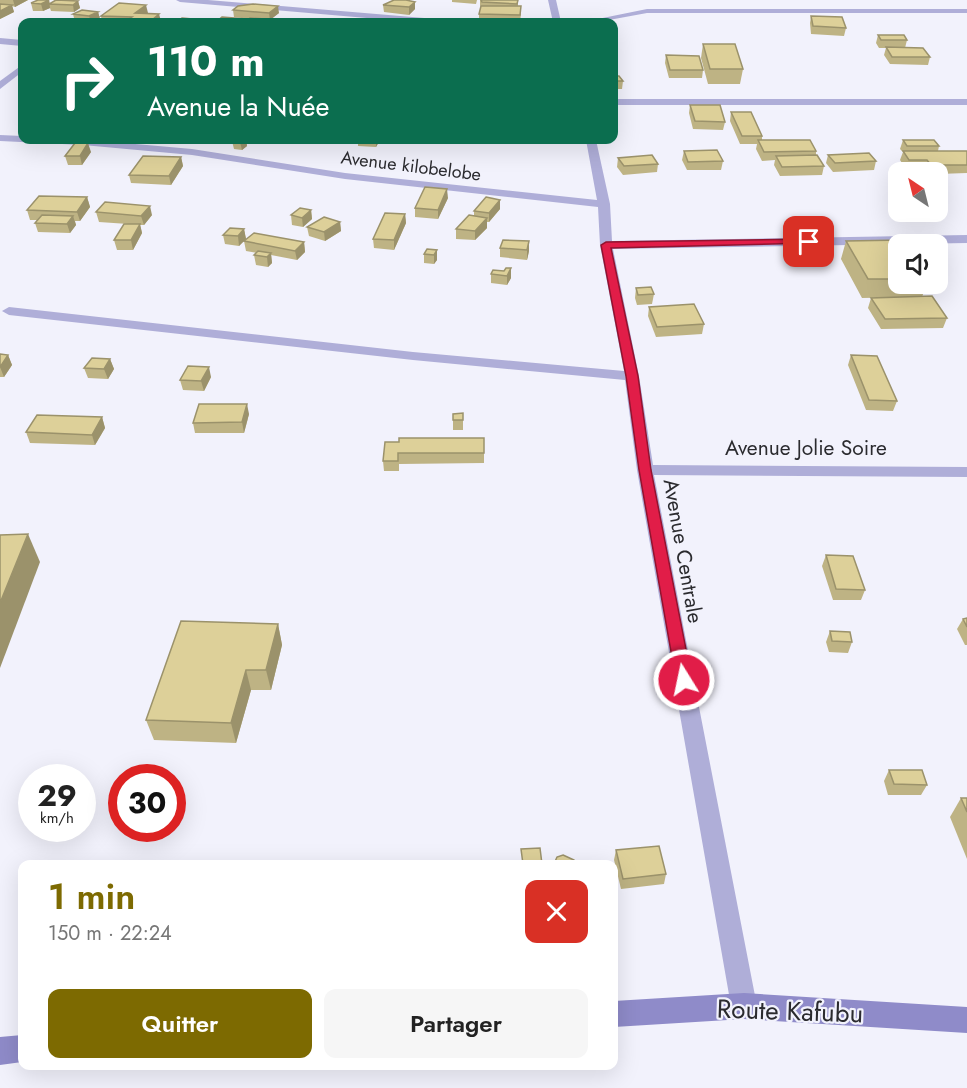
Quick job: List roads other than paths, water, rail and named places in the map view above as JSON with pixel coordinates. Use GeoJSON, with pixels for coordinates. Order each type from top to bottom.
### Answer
{"type":"FeatureCollection","features":[{"type":"Feature","properties":{"kind":"main road","name":"Route Kafubu"},"geometry":{"type":"LineString","coordinates":[[618,1014],[744,1006],[967,1020]]}},
{"type":"Feature","properties":{"kind":"main road"},"geometry":{"type":"LineString","coordinates":[[0,1051],[18,1049]]}},
{"type":"Feature","properties":{"kind":"street"},"geometry":{"type":"LineString","coordinates":[[180,0],[389,18]]}},
{"type":"Feature","properties":{"kind":"street"},"geometry":{"type":"LineString","coordinates":[[552,0],[556,18]]}},
{"type":"Feature","properties":{"kind":"street"},"geometry":{"type":"LineString","coordinates":[[606,18],[635,12],[665,10],[967,11]]}},
{"type":"Feature","properties":{"kind":"street"},"geometry":{"type":"LineString","coordinates":[[0,41],[18,43]]}},
{"type":"Feature","properties":{"kind":"street"},"geometry":{"type":"LineString","coordinates":[[0,86],[18,71]]}},
{"type":"Feature","properties":{"kind":"street"},"geometry":{"type":"LineString","coordinates":[[618,102],[967,102]]}},
{"type":"Feature","properties":{"kind":"street","name":"Avenue kilobelobe"},"geometry":{"type":"LineString","coordinates":[[0,138],[18,139]]}},
{"type":"Feature","properties":{"kind":"street","name":"Avenue kilobelobe"},"geometry":{"type":"LineString","coordinates":[[105,144],[192,152],[345,176],[604,204]]}},
{"type":"Feature","properties":{"kind":"street","name":"Avenue Centrale"},"geometry":{"type":"LineString","coordinates":[[592,144],[604,204],[606,245],[632,376],[645,470],[744,1006]]}},
{"type":"Feature","properties":{"kind":"street"},"geometry":{"type":"LineString","coordinates":[[606,245],[967,239]]}},
{"type":"Feature","properties":{"kind":"street"},"geometry":{"type":"LineString","coordinates":[[9,311],[413,356],[632,376]]}},
{"type":"Feature","properties":{"kind":"street","name":"Avenue Jolie Soire"},"geometry":{"type":"LineString","coordinates":[[645,470],[967,472]]}}]}
